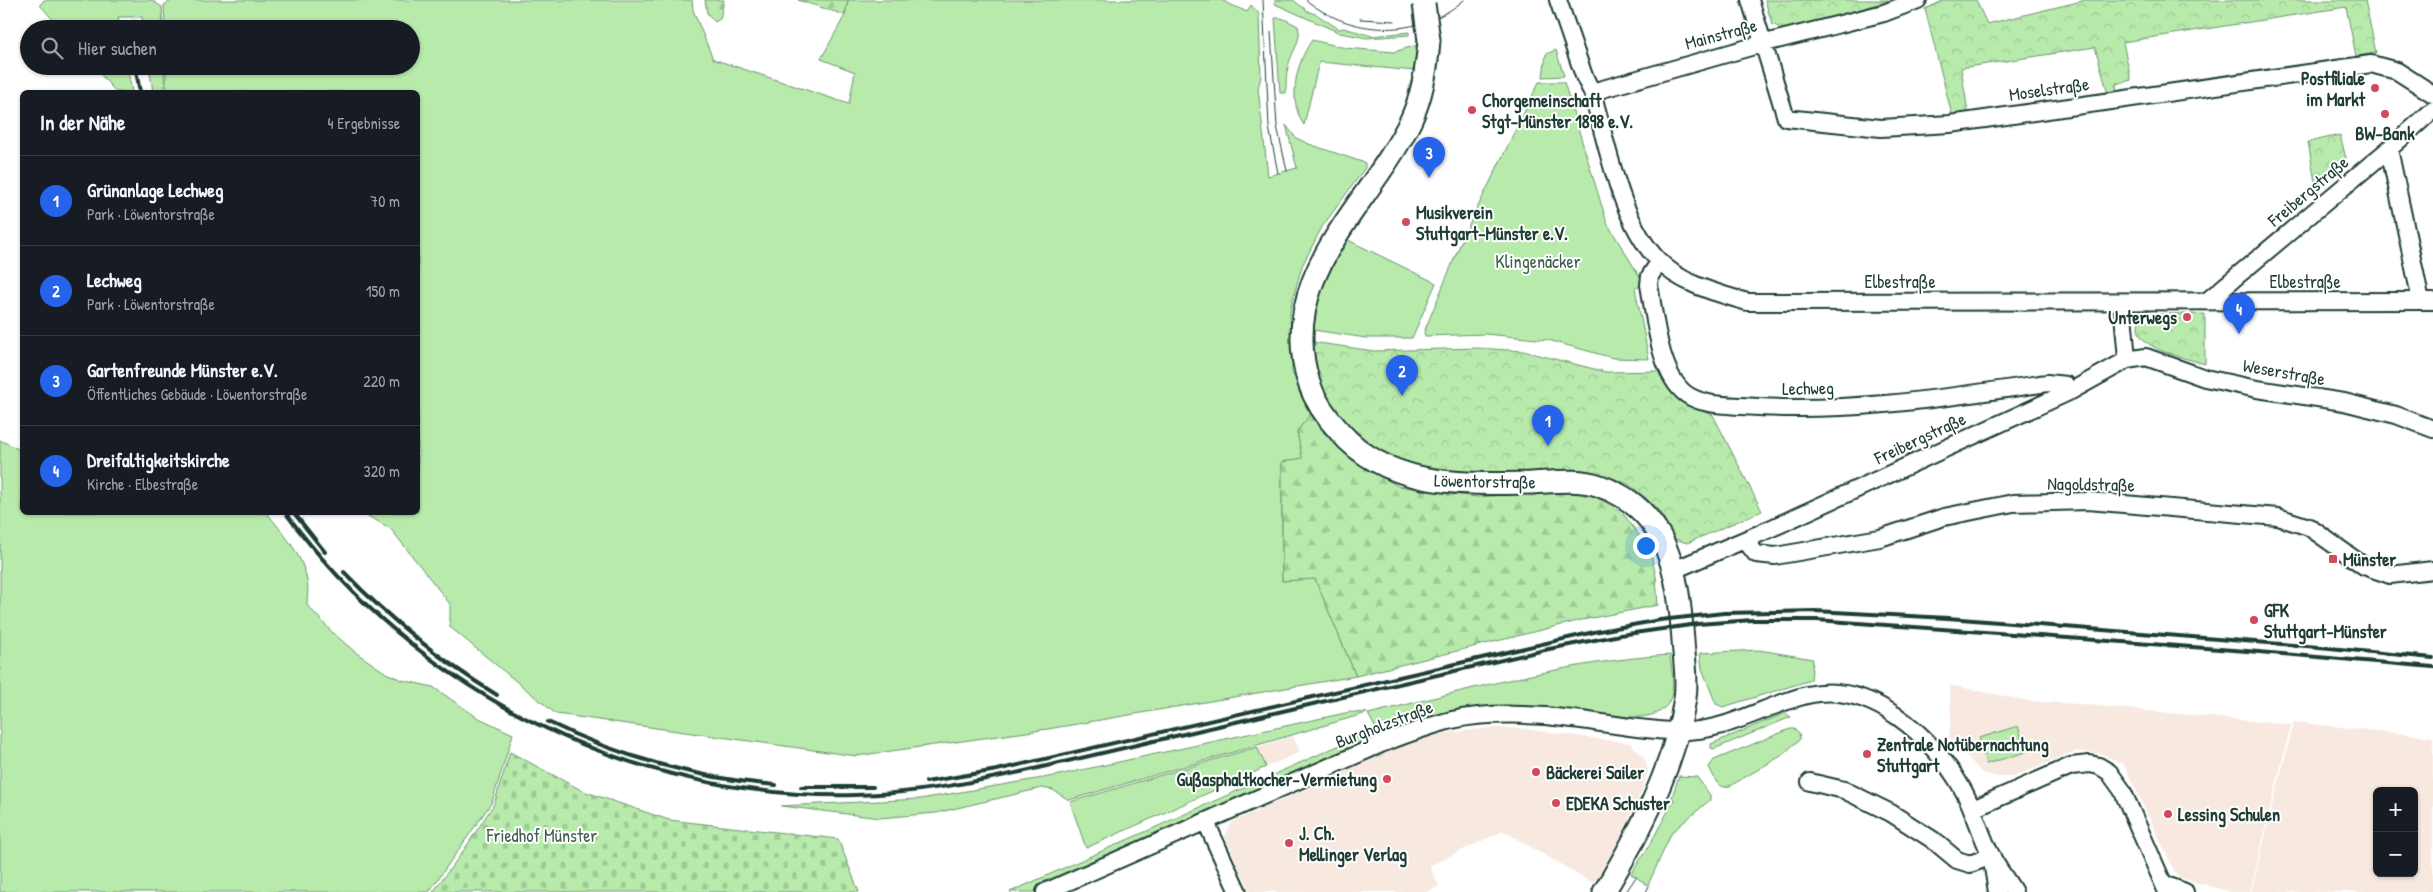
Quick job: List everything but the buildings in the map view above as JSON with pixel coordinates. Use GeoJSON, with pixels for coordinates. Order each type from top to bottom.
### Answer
{"type":"FeatureCollection","features":[{"type":"Feature","properties":{"kind":"main road","name":"Löwentorstraße"},"geometry":{"type":"LineString","coordinates":[[1422,1],[1429,40],[1424,82],[1411,119],[1321,261],[1310,288],[1302,335],[1304,362],[1310,385],[1319,405],[1332,424],[1349,443],[1371,459],[1396,472],[1422,479],[1447,482],[1597,484],[1632,502],[1647,516],[1665,544],[1674,570],[1682,628],[1686,689],[1677,732],[1662,778],[1636,837],[1604,892]]}},
{"type":"Feature","properties":{"kind":"street","name":"Elbestraße"},"geometry":{"type":"LineString","coordinates":[[1558,0],[1584,76],[1592,92],[1626,209],[1643,243],[1659,262],[1683,278],[1711,292],[1747,302],[2427,301]]}},
{"type":"Feature","properties":{"kind":"street","name":"Moselstraße"},"geometry":{"type":"LineString","coordinates":[[1750,0],[1765,43],[1786,118],[1881,128],[1950,124],[2371,64],[2397,71],[2433,94]]}},
{"type":"Feature","properties":{"kind":"street","name":"Mainstraße"},"geometry":{"type":"LineString","coordinates":[[1592,92],[1765,43],[1884,13],[1918,0]]}},
{"type":"Feature","properties":{"kind":"street","name":"Freibergstraße"},"geometry":{"type":"LineString","coordinates":[[2208,302],[2433,110]]}},
{"type":"Feature","properties":{"kind":"street"},"geometry":{"type":"LineString","coordinates":[[2389,149],[2427,301]]}},
{"type":"Feature","properties":{"kind":"street","name":"Lechweg"},"geometry":{"type":"LineString","coordinates":[[1659,262],[1650,276],[1648,285],[1663,354],[1678,387],[1695,399],[1718,404],[1776,409],[1851,408],[1924,402],[2046,383],[2066,385],[2072,391]]}},
{"type":"Feature","properties":{"kind":"street"},"geometry":{"type":"LineString","coordinates":[[2122,302],[2127,360]]}},
{"type":"Feature","properties":{"kind":"street","name":"Weserstraße"},"geometry":{"type":"LineString","coordinates":[[2127,360],[2146,357],[2205,378],[2257,389],[2344,402],[2396,415],[2433,430]]}},
{"type":"Feature","properties":{"kind":"street","name":"Freibergstraße"},"geometry":{"type":"LineString","coordinates":[[1674,570],[1745,540],[2072,391],[2127,360]]}},
{"type":"Feature","properties":{"kind":"street","name":"Nagoldstraße"},"geometry":{"type":"LineString","coordinates":[[1745,540],[1756,554],[1775,556],[1880,538],[1944,517],[2013,503],[2088,501],[2278,517],[2309,528],[2364,566],[2390,575],[2433,570]]}},
{"type":"Feature","properties":{"kind":"street","name":"Burgholzstraße"},"geometry":{"type":"LineString","coordinates":[[1045,892],[1381,744],[1454,720],[1516,716],[1572,718],[1633,729],[1677,732],[1736,722],[1807,695],[1832,692],[1854,695],[1885,708],[1914,730],[1935,750],[1958,782],[1973,809],[1992,856]]}},
{"type":"Feature","properties":{"kind":"street"},"geometry":{"type":"LineString","coordinates":[[1973,809],[2071,766],[2081,764],[2098,766],[2109,772],[2122,790],[2166,888],[2185,892]]}},
{"type":"Feature","properties":{"kind":"street"},"geometry":{"type":"LineString","coordinates":[[1810,782],[1844,790],[1891,814],[1933,840],[1957,860],[1970,864],[1992,856]]}},
{"type":"Feature","properties":{"kind":"street"},"geometry":{"type":"LineString","coordinates":[[1206,822],[1238,892]]}},
{"type":"Feature","properties":{"kind":"street"},"geometry":{"type":"LineString","coordinates":[[1992,856],[1997,892]]}},
{"type":"Feature","properties":{"kind":"street"},"geometry":{"type":"LineString","coordinates":[[1992,856],[2014,892]]}},
{"type":"Feature","properties":{"kind":"shaded area"},"geometry":{"type":"Polygon","coordinates":[[[1950,685],[2028,701],[2078,704],[2291,725],[2250,892],[2231,892],[2181,878],[2175,872],[2123,763],[2118,763],[2103,754],[2076,751],[2013,777],[1996,777],[1982,773],[1949,737],[1951,720],[1950,685]]]}},
{"type":"Feature","properties":{"kind":"shaded area"},"geometry":{"type":"Polygon","coordinates":[[[2294,722],[2433,737],[2433,892],[2251,892],[2294,722]]]}},
{"type":"Feature","properties":{"kind":"shaded area"},"geometry":{"type":"Polygon","coordinates":[[[1490,728],[1516,728],[1630,743],[1644,757],[1648,770],[1642,791],[1606,867],[1593,883],[1503,831],[1429,866],[1439,886],[1426,892],[1250,892],[1225,837],[1228,828],[1234,821],[1418,739],[1446,733],[1490,728]]]}},
{"type":"Feature","properties":{"kind":"shaded area"},"geometry":{"type":"Polygon","coordinates":[[[1293,736],[1300,752],[1266,767],[1257,747],[1293,736]]]}},
{"type":"Feature","properties":{"kind":"green space"},"geometry":{"type":"Polygon","coordinates":[[[44,0],[151,0],[162,7],[163,20],[142,20],[142,17],[118,17],[118,20],[53,20],[40,5],[44,0]]]}},
{"type":"Feature","properties":{"kind":"green space"},"geometry":{"type":"Polygon","coordinates":[[[173,0],[692,0],[693,10],[713,59],[849,104],[855,72],[821,59],[845,15],[848,0],[1221,0],[1247,12],[1251,5],[1259,14],[1261,77],[1258,88],[1268,176],[1297,168],[1286,125],[1296,138],[1365,163],[1365,168],[1322,227],[1302,266],[1292,302],[1290,313],[1292,372],[1311,414],[1297,431],[1303,458],[1282,463],[1282,581],[1315,578],[1356,676],[1048,729],[856,756],[556,714],[450,627],[450,604],[390,528],[366,515],[420,515],[420,90],[166,90],[166,75],[420,75],[420,20],[165,20],[164,5],[173,0]]]}},
{"type":"Feature","properties":{"kind":"green space"},"geometry":{"type":"Polygon","coordinates":[[[705,0],[724,0],[720,19],[715,22],[707,13],[705,0]]]}},
{"type":"Feature","properties":{"kind":"green space"},"geometry":{"type":"Polygon","coordinates":[[[798,0],[848,0],[845,15],[798,0]]]}},
{"type":"Feature","properties":{"kind":"green space"},"geometry":{"type":"Polygon","coordinates":[[[1275,0],[1293,0],[1309,12],[1316,14],[1339,29],[1344,28],[1372,36],[1409,32],[1409,35],[1367,38],[1340,33],[1275,4],[1275,0]]]}},
{"type":"Feature","properties":{"kind":"green space"},"geometry":{"type":"Polygon","coordinates":[[[1765,0],[1889,0],[1843,15],[1785,30],[1772,24],[1765,0]]]}},
{"type":"Feature","properties":{"kind":"green space"},"geometry":{"type":"Polygon","coordinates":[[[1945,0],[1976,0],[1987,24],[2086,0],[2365,0],[2376,53],[2356,56],[2346,7],[2123,42],[2131,80],[2116,84],[2117,93],[2108,94],[2095,47],[1961,68],[1968,112],[1952,115],[1925,9],[1945,0]]]}},
{"type":"Feature","properties":{"kind":"green space"},"geometry":{"type":"Polygon","coordinates":[[[1275,18],[1282,18],[1298,26],[1299,31],[1298,40],[1288,68],[1286,93],[1280,93],[1275,18]]]}},
{"type":"Feature","properties":{"kind":"green space"},"geometry":{"type":"Polygon","coordinates":[[[1312,40],[1346,48],[1394,52],[1417,45],[1415,71],[1319,62],[1304,125],[1296,104],[1296,82],[1302,59],[1312,40]]]}},
{"type":"Feature","properties":{"kind":"green space"},"geometry":{"type":"Polygon","coordinates":[[[1556,50],[1564,76],[1543,77],[1546,54],[1556,50]]]}},
{"type":"Feature","properties":{"kind":"green space"},"geometry":{"type":"Polygon","coordinates":[[[101,75],[129,75],[132,90],[114,90],[101,75]]]}},
{"type":"Feature","properties":{"kind":"green space"},"geometry":{"type":"Polygon","coordinates":[[[150,75],[164,75],[165,90],[153,90],[150,75]]]}},
{"type":"Feature","properties":{"kind":"green space","name":"Klingenäcker"},"geometry":{"type":"Polygon","coordinates":[[[1539,82],[1564,82],[1607,223],[1645,285],[1635,288],[1649,359],[1613,358],[1548,340],[1485,334],[1425,336],[1424,332],[1464,235],[1539,82]]]}},
{"type":"Feature","properties":{"kind":"green space"},"geometry":{"type":"Polygon","coordinates":[[[2340,135],[2346,158],[2315,182],[2308,142],[2340,135]]]}},
{"type":"Feature","properties":{"kind":"green space"},"geometry":{"type":"Polygon","coordinates":[[[1348,240],[1436,283],[1412,338],[1366,338],[1313,330],[1317,306],[1324,283],[1348,240]]]}},
{"type":"Feature","properties":{"kind":"green space"},"geometry":{"type":"Polygon","coordinates":[[[2205,314],[2205,364],[2165,352],[2146,342],[2140,335],[2139,323],[2143,318],[2149,316],[2205,314]]]}},
{"type":"Feature","properties":{"kind":"green space"},"geometry":{"type":"Polygon","coordinates":[[[1312,342],[1374,351],[1478,348],[1523,351],[1606,372],[1662,371],[1687,405],[1713,415],[1762,511],[1687,543],[1675,539],[1660,512],[1645,497],[1628,484],[1607,476],[1590,474],[1506,475],[1423,470],[1377,453],[1339,419],[1318,379],[1312,342]]]}},
{"type":"Feature","properties":{"kind":"green space"},"geometry":{"type":"Polygon","coordinates":[[[1311,414],[1333,440],[1357,463],[1398,486],[1477,497],[1549,492],[1589,494],[1611,505],[1625,516],[1650,550],[1656,576],[1658,605],[1582,620],[1356,676],[1315,579],[1282,581],[1282,462],[1302,458],[1297,431],[1311,414]]]}},
{"type":"Feature","properties":{"kind":"green space"},"geometry":{"type":"Polygon","coordinates":[[[0,440],[20,450],[20,515],[269,515],[292,545],[305,571],[308,584],[307,605],[332,632],[355,652],[386,673],[402,680],[433,687],[477,717],[513,734],[492,802],[429,892],[0,892],[0,440]]]}},
{"type":"Feature","properties":{"kind":"green space"},"geometry":{"type":"Polygon","coordinates":[[[1759,650],[1813,659],[1811,680],[1723,707],[1716,704],[1702,669],[1700,653],[1759,650]]]}},
{"type":"Feature","properties":{"kind":"green space"},"geometry":{"type":"Polygon","coordinates":[[[1670,655],[1673,679],[1671,695],[1669,702],[1657,713],[1648,716],[1626,717],[1570,710],[1483,711],[1431,720],[1380,736],[1381,738],[1037,892],[1010,892],[1376,729],[1368,714],[1481,686],[1556,670],[1632,658],[1670,655]]]}},
{"type":"Feature","properties":{"kind":"green space"},"geometry":{"type":"Polygon","coordinates":[[[1350,712],[1367,713],[1069,800],[1053,790],[1042,788],[936,813],[880,818],[781,806],[920,799],[1054,776],[1350,712]]]}},
{"type":"Feature","properties":{"kind":"green space"},"geometry":{"type":"Polygon","coordinates":[[[1785,713],[1791,717],[1714,749],[1711,748],[1711,744],[1785,713]]]}},
{"type":"Feature","properties":{"kind":"green space"},"geometry":{"type":"Polygon","coordinates":[[[2018,726],[2026,752],[1986,764],[1979,738],[2018,726]]]}},
{"type":"Feature","properties":{"kind":"green space"},"geometry":{"type":"Polygon","coordinates":[[[1790,729],[1795,729],[1799,733],[1800,739],[1781,756],[1730,786],[1723,787],[1717,783],[1709,767],[1714,760],[1790,729]]]}},
{"type":"Feature","properties":{"kind":"green space"},"geometry":{"type":"Polygon","coordinates":[[[1257,747],[1266,767],[1086,848],[1070,802],[1257,747]]]}},
{"type":"Feature","properties":{"kind":"green space","name":"Friedhof Münster"},"geometry":{"type":"Polygon","coordinates":[[[510,752],[583,791],[669,820],[838,839],[859,892],[433,892],[464,850],[494,804],[510,752]]]}},
{"type":"Feature","properties":{"kind":"green space"},"geometry":{"type":"Polygon","coordinates":[[[1679,776],[1697,777],[1710,795],[1710,800],[1672,832],[1648,885],[1631,874],[1674,800],[1672,797],[1679,776]]]}},
{"type":"Feature","properties":{"kind":"tram line"},"geometry":{"type":"LineString","coordinates":[[1263,0],[1269,127],[1278,173]]}},
{"type":"Feature","properties":{"kind":"tram line"},"geometry":{"type":"LineString","coordinates":[[1306,0],[1324,12],[1343,21],[1364,27],[1385,28],[1406,27],[1427,22],[1446,13],[1464,0]]}},
{"type":"Feature","properties":{"kind":"tram line"},"geometry":{"type":"LineString","coordinates":[[1360,19],[1395,21]]}},
{"type":"Feature","properties":{"kind":"tram line"},"geometry":{"type":"LineString","coordinates":[[1271,32],[1277,126],[1287,171]]}},
{"type":"Feature","properties":{"kind":"tram line"},"geometry":{"type":"LineString","coordinates":[[1626,892],[1636,877]]}},
{"type":"Feature","properties":{"kind":"tram line"},"geometry":{"type":"LineString","coordinates":[[1646,892],[1649,886]]}},
{"type":"Feature","properties":{"kind":"railway"},"geometry":{"type":"LineString","coordinates":[[137,75],[140,90]]}},
{"type":"Feature","properties":{"kind":"railway"},"geometry":{"type":"LineString","coordinates":[[287,515],[338,576],[398,633],[464,682],[536,723],[611,755],[690,778],[772,792],[855,795],[920,790],[962,784],[1549,649],[1620,635],[1698,624],[1753,620],[1816,620],[2247,651],[2433,667]]}},
{"type":"Feature","properties":{"kind":"railway"},"geometry":{"type":"LineString","coordinates":[[296,515],[325,552]]}},
{"type":"Feature","properties":{"kind":"railway"},"geometry":{"type":"LineString","coordinates":[[344,572],[379,607],[416,638],[456,668],[497,695]]}},
{"type":"Feature","properties":{"kind":"railway"},"geometry":{"type":"LineString","coordinates":[[926,782],[997,770],[1594,632],[1660,620],[1724,613],[1815,611],[1948,618],[2319,647],[2433,658]]}},
{"type":"Feature","properties":{"kind":"railway"},"geometry":{"type":"LineString","coordinates":[[548,722],[602,745],[659,764],[717,777],[776,785]]}},
{"type":"Feature","properties":{"kind":"railway"},"geometry":{"type":"LineString","coordinates":[[801,787],[873,787]]}},
{"type":"Feature","properties":{"kind":"place","name":"Postfiliale im Markt"},"geometry":{"type":"Point","coordinates":[2375,88]}},
{"type":"Feature","properties":{"kind":"place","name":"Chorgemeinschaft Stgt-Münster 1898 e.V."},"geometry":{"type":"Point","coordinates":[1472,110]}},
{"type":"Feature","properties":{"kind":"place","name":"BW-Bank"},"geometry":{"type":"Point","coordinates":[2385,114]}},
{"type":"Feature","properties":{"kind":"place","name":"Gartenfreunde Münster e.V."},"geometry":{"type":"Point","coordinates":[1429,178]}},
{"type":"Feature","properties":{"kind":"place","name":"Musikverein Stuttgart-Münster e.V."},"geometry":{"type":"Point","coordinates":[1406,222]}},
{"type":"Feature","properties":{"kind":"place","name":"Unterwegs"},"geometry":{"type":"Point","coordinates":[2187,317]}},
{"type":"Feature","properties":{"kind":"place","name":"Dreifaltigkeitskirche"},"geometry":{"type":"Point","coordinates":[2239,334]}},
{"type":"Feature","properties":{"kind":"place","name":"Lechweg"},"geometry":{"type":"Point","coordinates":[1402,396]}},
{"type":"Feature","properties":{"kind":"place","name":"Grünanlage Lechweg"},"geometry":{"type":"Point","coordinates":[1548,446]}},
{"type":"Feature","properties":{"kind":"place","name":"Münster"},"geometry":{"type":"Point","coordinates":[2333,559]}},
{"type":"Feature","properties":{"kind":"place","name":"GFK Stuttgart-Münster"},"geometry":{"type":"Point","coordinates":[2254,620]}},
{"type":"Feature","properties":{"kind":"place","name":"Zentrale Notübernachtung Stuttgart"},"geometry":{"type":"Point","coordinates":[1867,754]}},
{"type":"Feature","properties":{"kind":"place","name":"Bäckerei Sailer"},"geometry":{"type":"Point","coordinates":[1536,772]}},
{"type":"Feature","properties":{"kind":"place","name":"Gußasphaltkocher-Vermietung"},"geometry":{"type":"Point","coordinates":[1387,779]}},
{"type":"Feature","properties":{"kind":"place","name":"EDEKA Schuster"},"geometry":{"type":"Point","coordinates":[1556,803]}},
{"type":"Feature","properties":{"kind":"place","name":"Lessing Schulen"},"geometry":{"type":"Point","coordinates":[2168,814]}},
{"type":"Feature","properties":{"kind":"place","name":"J. Ch. Mellinger Verlag"},"geometry":{"type":"Point","coordinates":[1289,843]}}]}
